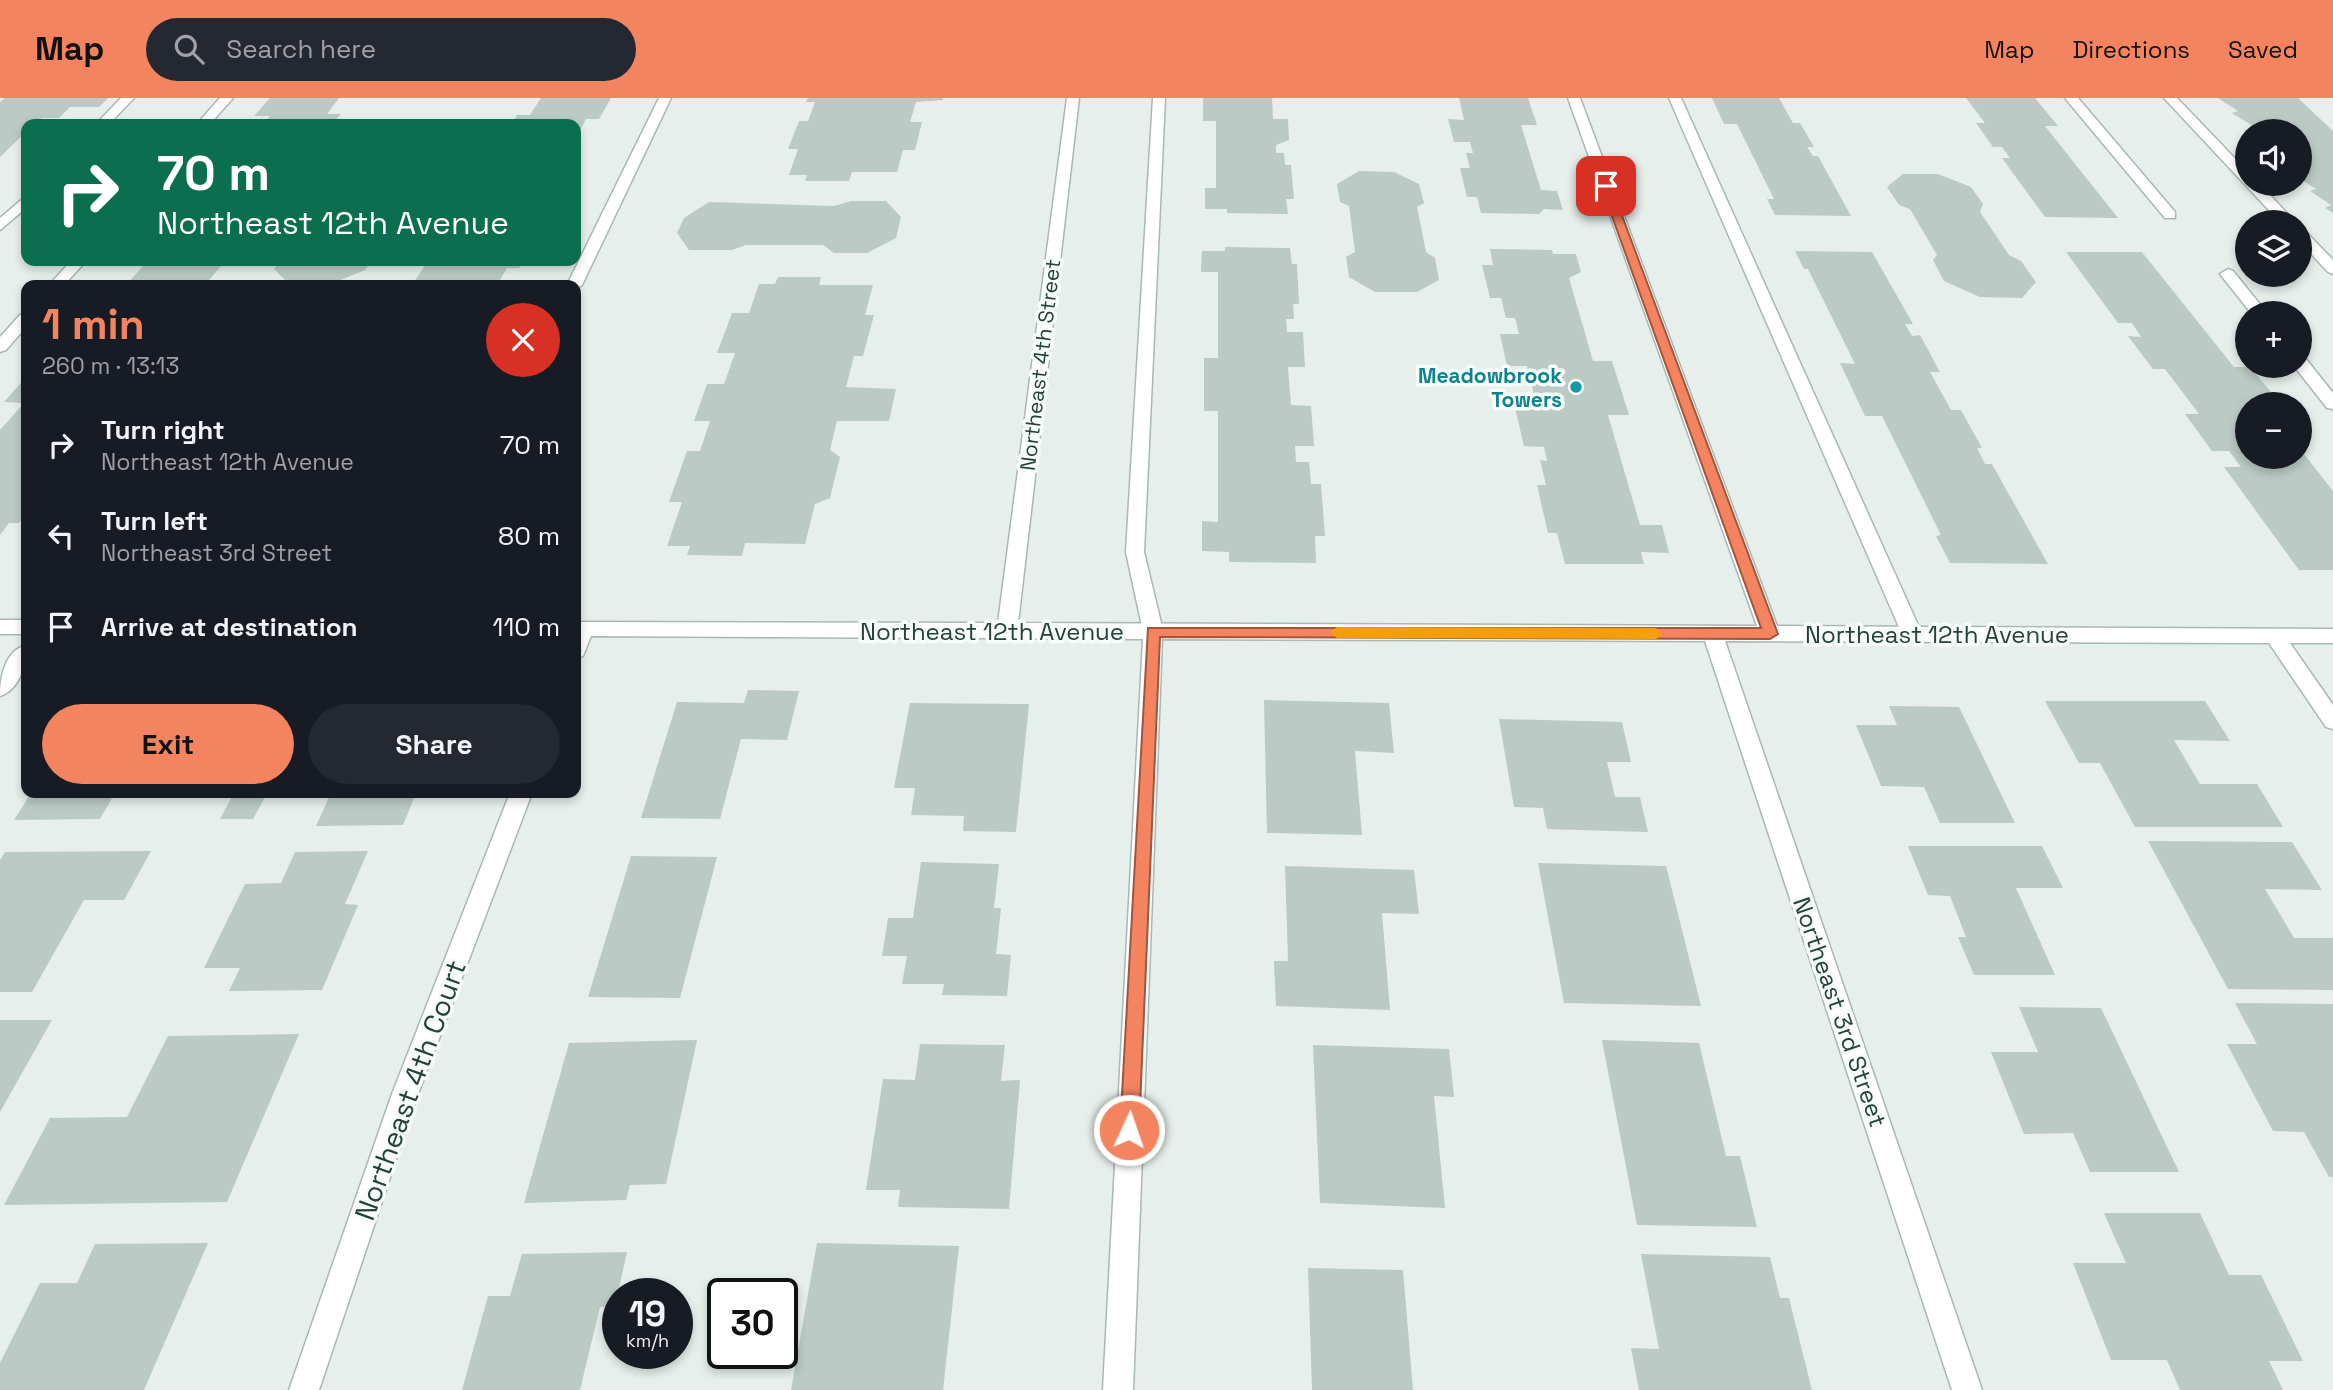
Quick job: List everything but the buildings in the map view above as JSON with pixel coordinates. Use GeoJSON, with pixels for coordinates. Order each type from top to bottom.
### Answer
{"type":"FeatureCollection","features":[{"type":"Feature","properties":{"kind":"street"},"geometry":{"type":"LineString","coordinates":[[107,119],[128,98]]}},
{"type":"Feature","properties":{"kind":"street"},"geometry":{"type":"LineString","coordinates":[[209,119],[228,98]]}},
{"type":"Feature","properties":{"kind":"street"},"geometry":{"type":"LineString","coordinates":[[576,280],[665,98]]}},
{"type":"Feature","properties":{"kind":"street","name":"Northeast 4th Street"},"geometry":{"type":"LineString","coordinates":[[1007,633],[1073,98]]}},
{"type":"Feature","properties":{"kind":"street"},"geometry":{"type":"LineString","coordinates":[[1118,1390],[1153,632],[1135,552],[1158,98]]}},
{"type":"Feature","properties":{"kind":"street"},"geometry":{"type":"LineString","coordinates":[[1574,98],[1770,634]]}},
{"type":"Feature","properties":{"kind":"street"},"geometry":{"type":"LineString","coordinates":[[1675,98],[1912,634]]}},
{"type":"Feature","properties":{"kind":"street"},"geometry":{"type":"LineString","coordinates":[[2071,98],[2170,215]]}},
{"type":"Feature","properties":{"kind":"street"},"geometry":{"type":"LineString","coordinates":[[2170,98],[2235,166]]}},
{"type":"Feature","properties":{"kind":"street"},"geometry":{"type":"LineString","coordinates":[[2263,196],[2277,210]]}},
{"type":"Feature","properties":{"kind":"street"},"geometry":{"type":"LineString","coordinates":[[0,226],[21,205]]}},
{"type":"Feature","properties":{"kind":"street"},"geometry":{"type":"LineString","coordinates":[[2312,247],[2333,269]]}},
{"type":"Feature","properties":{"kind":"street"},"geometry":{"type":"LineString","coordinates":[[61,280],[74,266]]}},
{"type":"Feature","properties":{"kind":"street"},"geometry":{"type":"LineString","coordinates":[[2228,274],[2249,301]]}},
{"type":"Feature","properties":{"kind":"street"},"geometry":{"type":"LineString","coordinates":[[0,347],[21,324]]}},
{"type":"Feature","properties":{"kind":"street"},"geometry":{"type":"LineString","coordinates":[[2312,378],[2333,404]]}},
{"type":"Feature","properties":{"kind":"street"},"geometry":{"type":"LineString","coordinates":[[0,627],[21,627]]}},
{"type":"Feature","properties":{"kind":"street","name":"Northeast 12th Avenue"},"geometry":{"type":"LineString","coordinates":[[581,629],[1007,633],[2333,636]]}},
{"type":"Feature","properties":{"kind":"street","name":"Northeast 3rd Street"},"geometry":{"type":"LineString","coordinates":[[1713,634],[1967,1390]]}},
{"type":"Feature","properties":{"kind":"street"},"geometry":{"type":"LineString","coordinates":[[2274,635],[2333,721]]}},
{"type":"Feature","properties":{"kind":"street"},"geometry":{"type":"LineString","coordinates":[[0,688],[21,659]]}},
{"type":"Feature","properties":{"kind":"street","name":"Northeast 4th Court"},"geometry":{"type":"LineString","coordinates":[[304,1390],[405,1094],[519,798]]}},
{"type":"Feature","properties":{"kind":"slow traffic"},"geometry":{"type":"LineString","coordinates":[[1337,632],[1656,634]]}},
{"type":"Feature","properties":{"kind":"place","name":"Meadowbrook Towers"},"geometry":{"type":"Point","coordinates":[1576,387]}},
{"type":"Feature","properties":{"kind":"route"},"geometry":{"type":"LineString","coordinates":[[1129,1130],[1153,632],[1770,634],[1606,186]]}}]}
